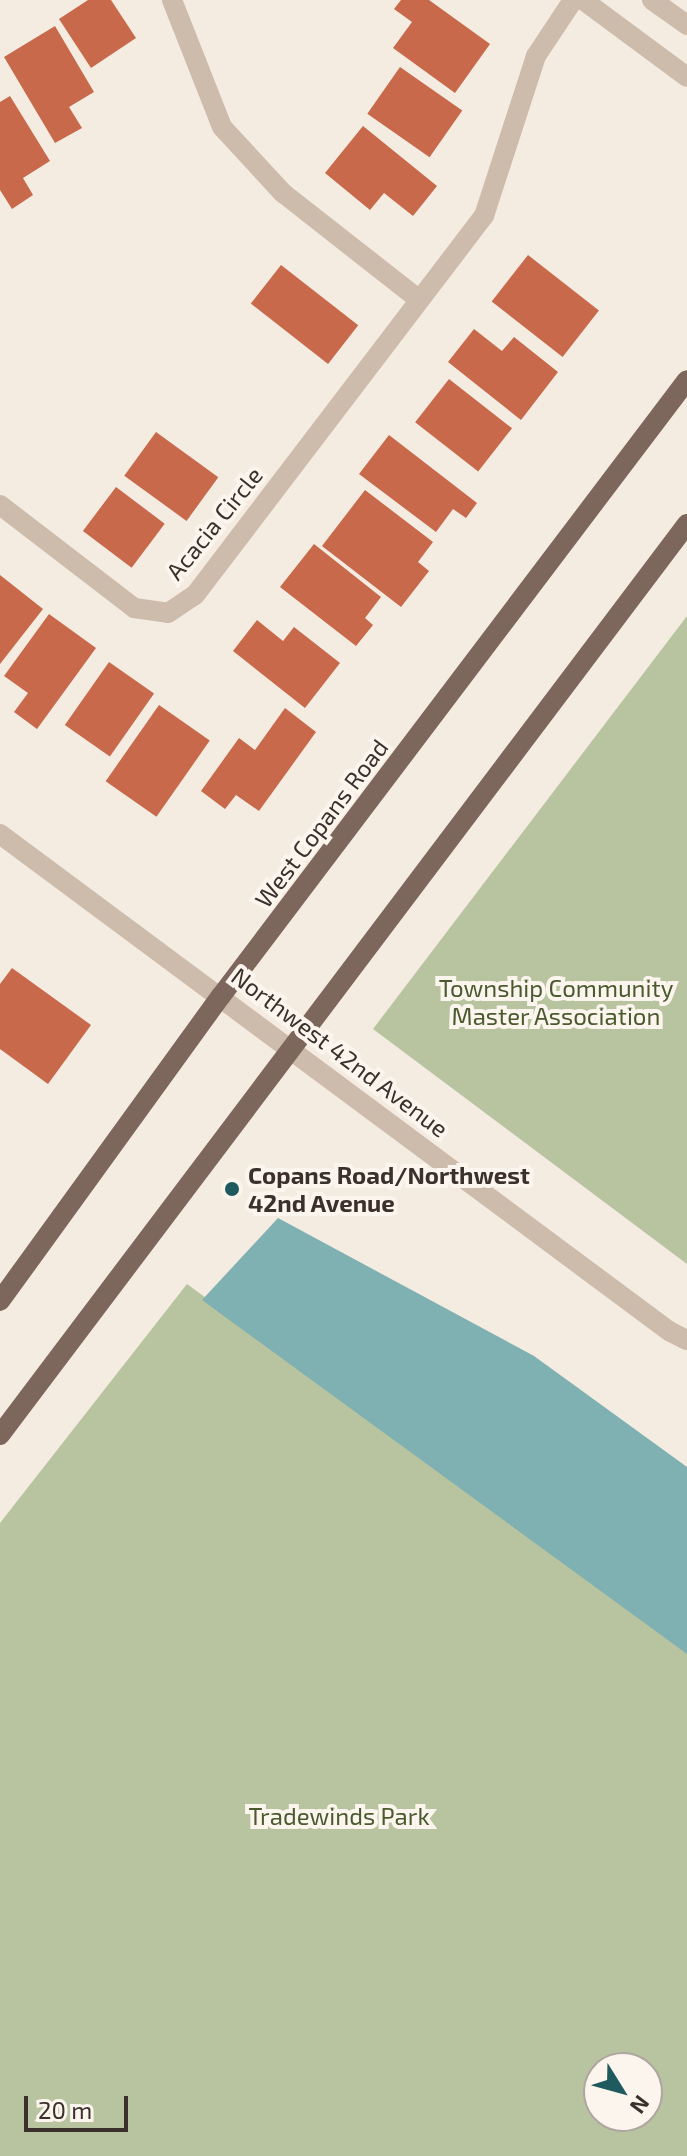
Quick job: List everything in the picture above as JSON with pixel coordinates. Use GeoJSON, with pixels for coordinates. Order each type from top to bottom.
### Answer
{"type":"FeatureCollection","features":[{"type":"Feature","properties":{"kind":"main road","name":"West Copans Road"},"geometry":{"type":"LineString","coordinates":[[0,1301],[221,996],[687,380]]}},
{"type":"Feature","properties":{"kind":"main road"},"geometry":{"type":"LineString","coordinates":[[0,1435],[687,524]]}},
{"type":"Feature","properties":{"kind":"street"},"geometry":{"type":"LineString","coordinates":[[172,0],[222,127],[283,193],[418,299]]}},
{"type":"Feature","properties":{"kind":"street","name":"Acacia Circle"},"geometry":{"type":"LineString","coordinates":[[0,505],[134,608],[168,613],[195,595],[484,216],[536,56],[573,0]]}},
{"type":"Feature","properties":{"kind":"street"},"geometry":{"type":"LineString","coordinates":[[583,0],[687,77]]}},
{"type":"Feature","properties":{"kind":"street"},"geometry":{"type":"LineString","coordinates":[[652,0],[687,25]]}},
{"type":"Feature","properties":{"kind":"street","name":"Northwest 42nd Avenue"},"geometry":{"type":"LineString","coordinates":[[0,834],[669,1331],[687,1340]]}},
{"type":"Feature","properties":{"kind":"green space","name":"Township Community Master Association"},"geometry":{"type":"Polygon","coordinates":[[[687,616],[687,1264],[373,1029],[687,616]]]}},
{"type":"Feature","properties":{"kind":"green space","name":"Tradewinds Park"},"geometry":{"type":"Polygon","coordinates":[[[187,1284],[687,1651],[687,2156],[0,2156],[0,1523],[187,1284]]]}},
{"type":"Feature","properties":{"kind":"water"},"geometry":{"type":"Polygon","coordinates":[[[278,1218],[534,1356],[687,1467],[687,1654],[202,1300],[278,1218]]]}},
{"type":"Feature","properties":{"kind":"building"},"geometry":{"type":"Polygon","coordinates":[[[88,0],[111,0],[136,38],[91,68],[59,19],[88,0]]]}},
{"type":"Feature","properties":{"kind":"building"},"geometry":{"type":"Polygon","coordinates":[[[401,0],[429,0],[490,44],[455,93],[393,48],[412,22],[394,9],[401,0]]]}},
{"type":"Feature","properties":{"kind":"building"},"geometry":{"type":"Polygon","coordinates":[[[55,26],[94,92],[69,107],[82,128],[55,143],[4,57],[55,26]]]}},
{"type":"Feature","properties":{"kind":"building"},"geometry":{"type":"Polygon","coordinates":[[[400,67],[462,111],[430,157],[367,114],[400,67]]]}},
{"type":"Feature","properties":{"kind":"building"},"geometry":{"type":"Polygon","coordinates":[[[10,96],[50,161],[23,178],[33,195],[12,209],[0,190],[0,102],[10,96]]]}},
{"type":"Feature","properties":{"kind":"building"},"geometry":{"type":"Polygon","coordinates":[[[363,126],[437,186],[413,216],[384,193],[370,210],[325,173],[363,126]]]}},
{"type":"Feature","properties":{"kind":"building"},"geometry":{"type":"Polygon","coordinates":[[[528,255],[599,310],[563,357],[492,301],[528,255]]]}},
{"type":"Feature","properties":{"kind":"building"},"geometry":{"type":"Polygon","coordinates":[[[281,265],[358,325],[328,364],[251,304],[281,265]]]}},
{"type":"Feature","properties":{"kind":"building"},"geometry":{"type":"Polygon","coordinates":[[[474,329],[502,351],[514,337],[558,372],[521,420],[448,362],[474,329]]]}},
{"type":"Feature","properties":{"kind":"building"},"geometry":{"type":"Polygon","coordinates":[[[449,379],[512,428],[478,472],[415,422],[449,379]]]}},
{"type":"Feature","properties":{"kind":"building"},"geometry":{"type":"Polygon","coordinates":[[[156,432],[218,477],[187,521],[124,476],[156,432]]]}},
{"type":"Feature","properties":{"kind":"building"},"geometry":{"type":"Polygon","coordinates":[[[389,435],[477,503],[466,518],[453,509],[436,532],[359,474],[389,435]]]}},
{"type":"Feature","properties":{"kind":"building"},"geometry":{"type":"Polygon","coordinates":[[[116,487],[165,524],[132,568],[83,531],[116,487]]]}},
{"type":"Feature","properties":{"kind":"building"},"geometry":{"type":"Polygon","coordinates":[[[365,490],[433,542],[418,562],[429,571],[401,607],[322,546],[365,490]]]}},
{"type":"Feature","properties":{"kind":"building"},"geometry":{"type":"Polygon","coordinates":[[[314,544],[381,597],[365,618],[373,625],[356,646],[280,587],[314,544]]]}},
{"type":"Feature","properties":{"kind":"building"},"geometry":{"type":"Polygon","coordinates":[[[0,575],[43,609],[0,664],[0,575]]]}},
{"type":"Feature","properties":{"kind":"building"},"geometry":{"type":"Polygon","coordinates":[[[49,614],[96,648],[37,729],[14,712],[28,693],[4,676],[49,614]]]}},
{"type":"Feature","properties":{"kind":"building"},"geometry":{"type":"Polygon","coordinates":[[[257,620],[283,641],[294,627],[340,663],[305,708],[233,651],[257,620]]]}},
{"type":"Feature","properties":{"kind":"building"},"geometry":{"type":"Polygon","coordinates":[[[109,662],[154,694],[110,757],[65,725],[109,662]]]}},
{"type":"Feature","properties":{"kind":"building"},"geometry":{"type":"Polygon","coordinates":[[[159,705],[210,741],[156,817],[106,781],[159,705]]]}},
{"type":"Feature","properties":{"kind":"building"},"geometry":{"type":"Polygon","coordinates":[[[285,708],[316,732],[259,811],[236,795],[225,809],[201,791],[239,738],[255,750],[285,708]]]}},
{"type":"Feature","properties":{"kind":"building"},"geometry":{"type":"Polygon","coordinates":[[[12,968],[91,1025],[48,1084],[0,1049],[0,984],[12,968]]]}},
{"type":"Feature","properties":{"kind":"place","name":"Copans Road/Northwest 42nd Avenue"},"geometry":{"type":"Point","coordinates":[232,1189]}}]}
